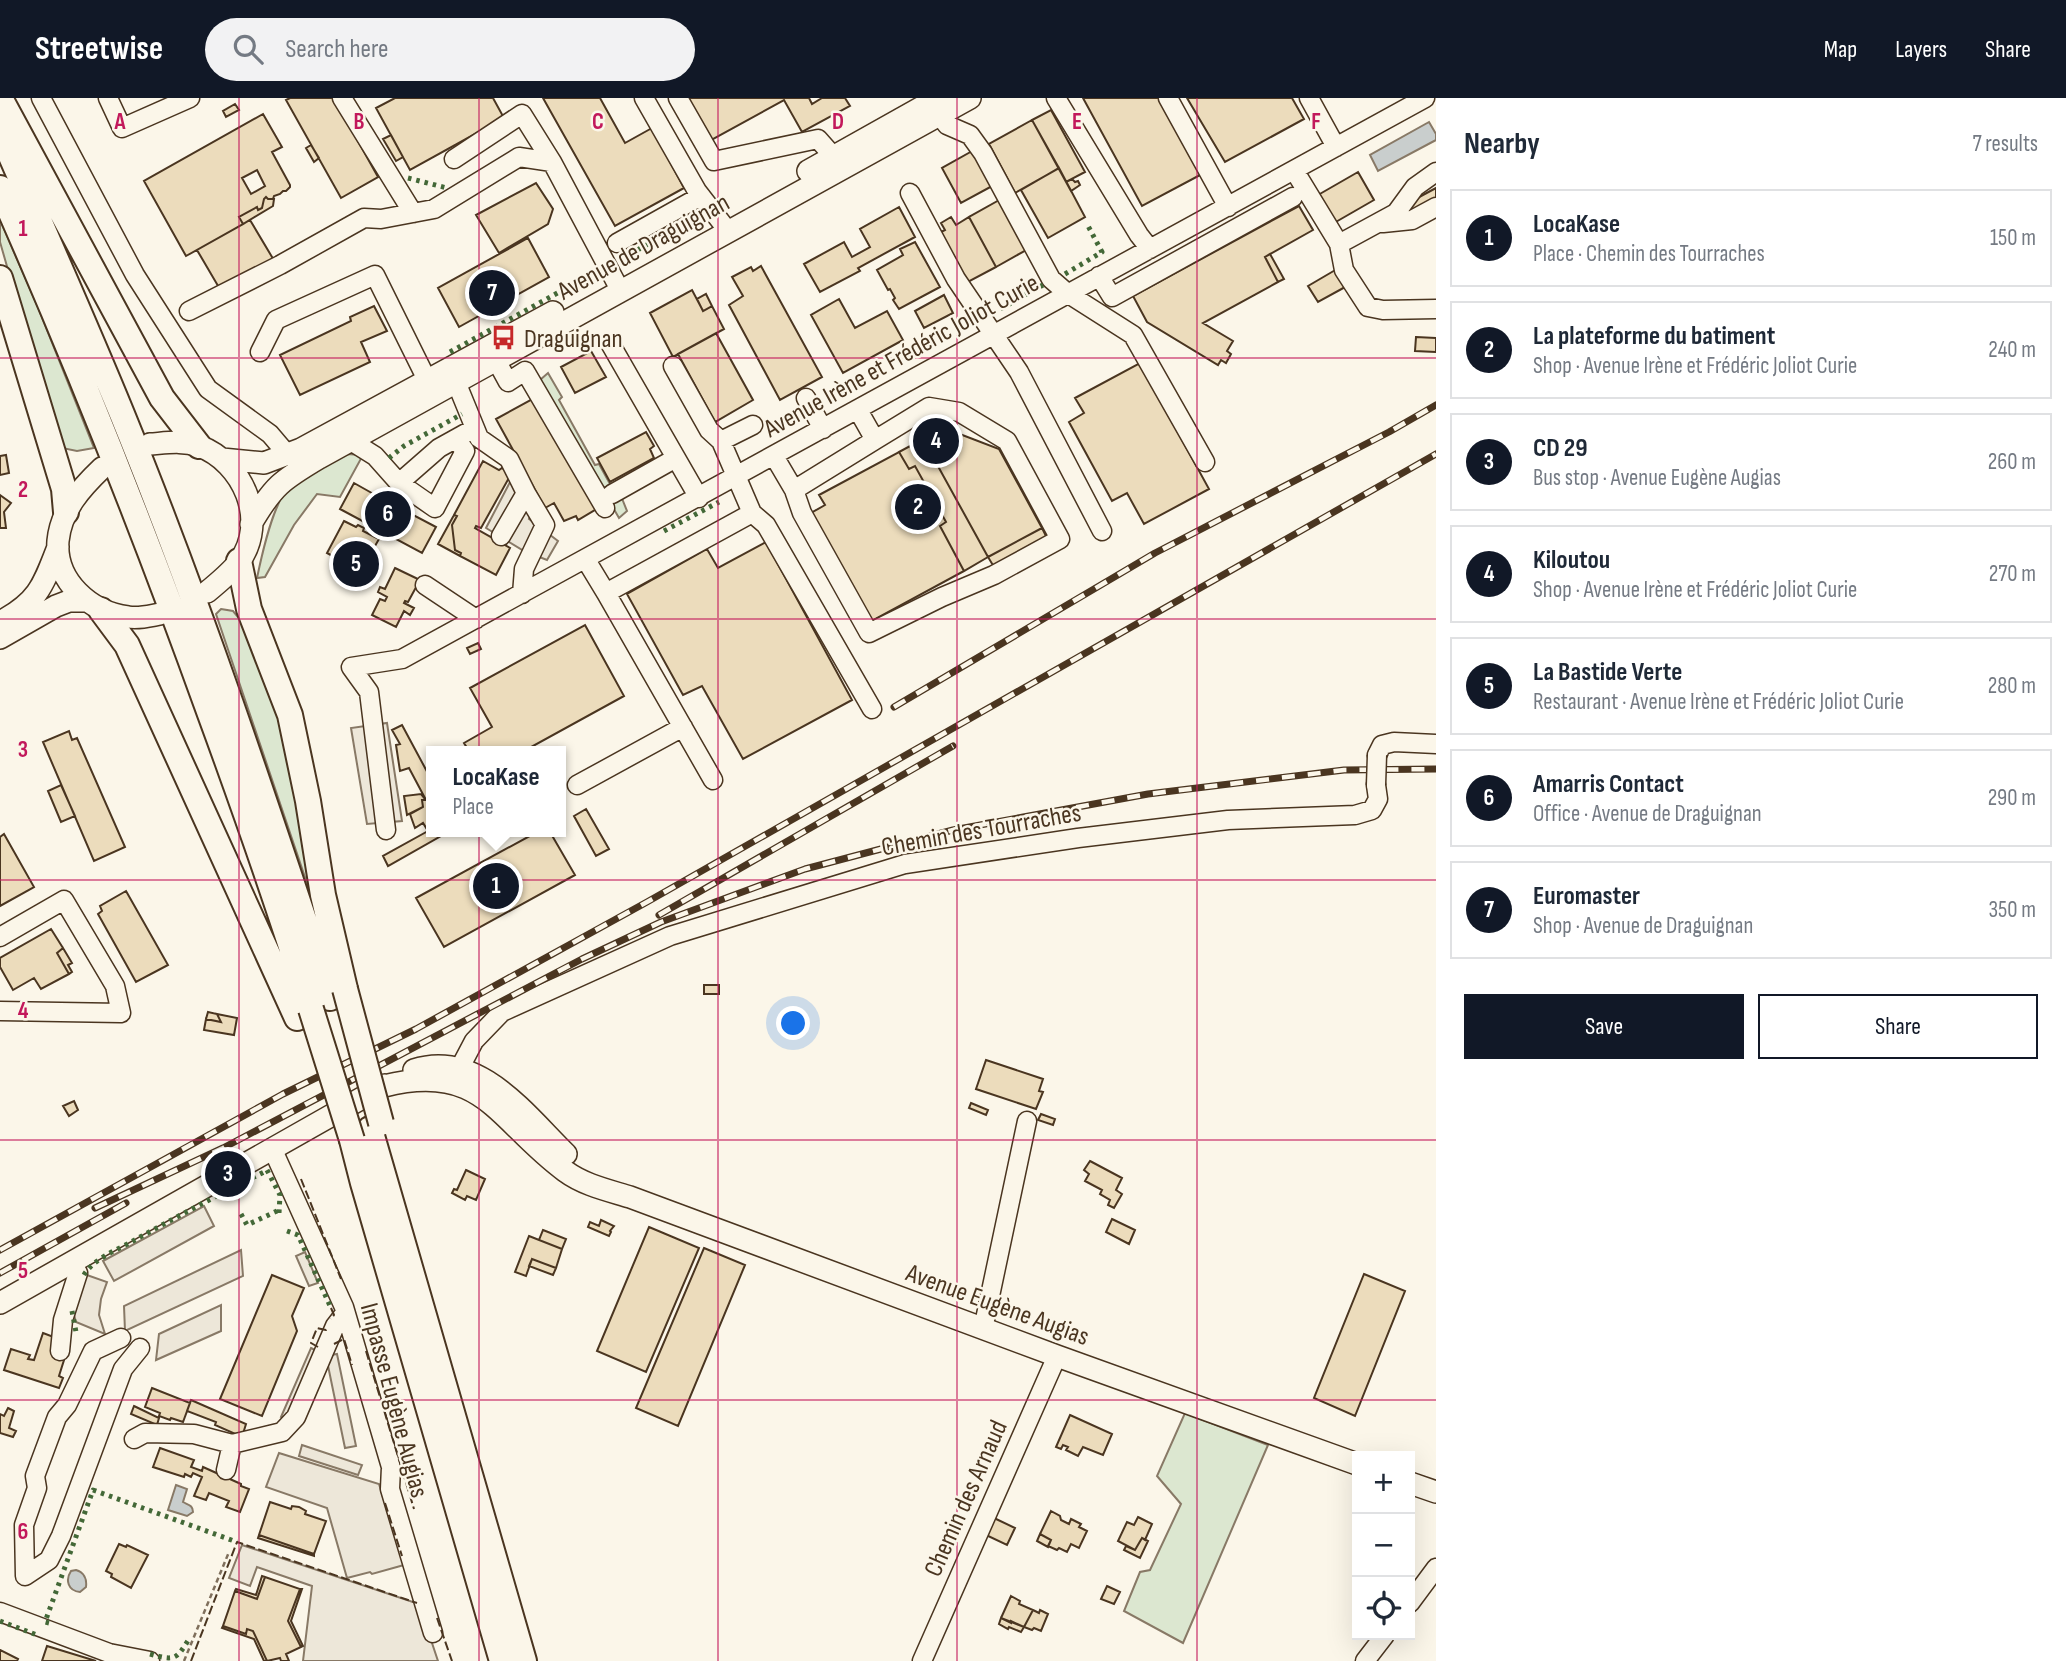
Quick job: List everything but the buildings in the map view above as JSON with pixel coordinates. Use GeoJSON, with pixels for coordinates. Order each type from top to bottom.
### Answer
{"type":"FeatureCollection","features":[{"type":"Feature","properties":{"kind":"highway"},"geometry":{"type":"LineString","coordinates":[[0,98],[162,398],[199,446]]}},
{"type":"Feature","properties":{"kind":"highway"},"geometry":{"type":"LineString","coordinates":[[0,131],[122,415],[261,788],[321,1003],[361,1135],[405,1253],[524,1661]]}},
{"type":"Feature","properties":{"kind":"highway"},"geometry":{"type":"LineString","coordinates":[[0,188],[56,316],[166,592],[235,782],[321,1003],[361,1135],[362,1183],[502,1661]]}},
{"type":"Feature","properties":{"kind":"highway"},"geometry":{"type":"LineString","coordinates":[[0,278],[64,489],[66,512]]}},
{"type":"Feature","properties":{"kind":"highway"},"geometry":{"type":"LineString","coordinates":[[239,561],[249,609],[289,715],[306,790],[323,895],[321,1003]]}},
{"type":"Feature","properties":{"kind":"highway"},"geometry":{"type":"LineString","coordinates":[[94,605],[127,645],[321,1003]]}},
{"type":"Feature","properties":{"kind":"main road","name":"Avenue de Draguignan"},"geometry":{"type":"LineString","coordinates":[[251,524],[268,496],[288,476],[351,440],[431,388],[839,162],[936,105],[970,98]]}},
{"type":"Feature","properties":{"kind":"main road","name":"Avenue de Draguignan"},"geometry":{"type":"LineString","coordinates":[[222,459],[264,463],[301,449],[431,388]]}},
{"type":"Feature","properties":{"kind":"main road"},"geometry":{"type":"LineString","coordinates":[[150,444],[184,442],[199,446],[222,459],[235,472],[243,486],[251,510],[249,536],[239,561],[207,592]]}},
{"type":"Feature","properties":{"kind":"main road"},"geometry":{"type":"LineString","coordinates":[[94,605],[66,579],[58,538],[66,512],[84,485],[102,468]]}},
{"type":"Feature","properties":{"kind":"main road"},"geometry":{"type":"LineString","coordinates":[[0,622],[24,608],[43,585],[58,547]]}},
{"type":"Feature","properties":{"kind":"main road"},"geometry":{"type":"LineString","coordinates":[[0,638],[69,601],[94,605],[129,617],[141,618],[160,614]]}},
{"type":"Feature","properties":{"kind":"main road","name":"Avenue Eugène Augias"},"geometry":{"type":"LineString","coordinates":[[0,1303],[400,1075],[441,1065],[456,1076],[471,1072],[494,1086],[574,1161],[629,1197],[983,1329],[1352,1462]]}},
{"type":"Feature","properties":{"kind":"main road"},"geometry":{"type":"LineString","coordinates":[[1415,1485],[1436,1492]]}},
{"type":"Feature","properties":{"kind":"street"},"geometry":{"type":"LineString","coordinates":[[41,98],[135,275],[208,389],[270,434],[287,454]]}},
{"type":"Feature","properties":{"kind":"street"},"geometry":{"type":"LineString","coordinates":[[108,98],[122,128],[190,98]]}},
{"type":"Feature","properties":{"kind":"street"},"geometry":{"type":"LineString","coordinates":[[342,98],[413,213]]}},
{"type":"Feature","properties":{"kind":"street"},"geometry":{"type":"LineString","coordinates":[[644,98],[701,196],[724,226]]}},
{"type":"Feature","properties":{"kind":"street"},"geometry":{"type":"LineString","coordinates":[[678,98],[714,161],[818,139],[839,162]]}},
{"type":"Feature","properties":{"kind":"street"},"geometry":{"type":"LineString","coordinates":[[1056,98],[1150,250]]}},
{"type":"Feature","properties":{"kind":"street"},"geometry":{"type":"LineString","coordinates":[[1168,98],[1228,207]]}},
{"type":"Feature","properties":{"kind":"street"},"geometry":{"type":"LineString","coordinates":[[1309,98],[1336,147]]}},
{"type":"Feature","properties":{"kind":"street","name":"Avenue Irène et Frédéric Joliot Curie"},"geometry":{"type":"LineString","coordinates":[[386,830],[369,692],[351,667],[402,659],[1425,98]]}},
{"type":"Feature","properties":{"kind":"street"},"geometry":{"type":"LineString","coordinates":[[936,105],[947,125],[970,135],[984,153],[1051,279],[1067,293],[1133,335],[1205,462]]}},
{"type":"Feature","properties":{"kind":"street"},"geometry":{"type":"LineString","coordinates":[[454,159],[522,114],[552,162],[618,284]]}},
{"type":"Feature","properties":{"kind":"street"},"geometry":{"type":"LineString","coordinates":[[190,311],[363,218],[382,219],[435,209],[519,157],[552,162]]}},
{"type":"Feature","properties":{"kind":"street"},"geometry":{"type":"LineString","coordinates":[[1294,170],[1339,244],[1344,270],[1368,307],[1384,310],[1436,309]]}},
{"type":"Feature","properties":{"kind":"street"},"geometry":{"type":"LineString","coordinates":[[1339,244],[1396,213],[1415,187],[1436,172]]}},
{"type":"Feature","properties":{"kind":"street"},"geometry":{"type":"LineString","coordinates":[[910,193],[956,279],[1019,372],[1102,531]]}},
{"type":"Feature","properties":{"kind":"street"},"geometry":{"type":"LineString","coordinates":[[617,243],[701,196]]}},
{"type":"Feature","properties":{"kind":"street"},"geometry":{"type":"LineString","coordinates":[[1099,276],[1112,297],[1293,197]]}},
{"type":"Feature","properties":{"kind":"street"},"geometry":{"type":"LineString","coordinates":[[1376,224],[1412,220],[1436,207]]}},
{"type":"Feature","properties":{"kind":"street"},"geometry":{"type":"LineString","coordinates":[[260,352],[276,320],[375,275],[431,388]]}},
{"type":"Feature","properties":{"kind":"street"},"geometry":{"type":"LineString","coordinates":[[611,345],[699,498]]}},
{"type":"Feature","properties":{"kind":"street"},"geometry":{"type":"LineString","coordinates":[[493,353],[508,382],[525,372],[609,501],[676,458]]}},
{"type":"Feature","properties":{"kind":"street"},"geometry":{"type":"LineString","coordinates":[[673,366],[709,430],[721,441],[752,513],[766,525],[872,709]]}},
{"type":"Feature","properties":{"kind":"street"},"geometry":{"type":"LineString","coordinates":[[453,375],[479,438],[509,458],[545,525],[524,569],[522,594]]}},
{"type":"Feature","properties":{"kind":"street"},"geometry":{"type":"LineString","coordinates":[[806,398],[823,429]]}},
{"type":"Feature","properties":{"kind":"street"},"geometry":{"type":"LineString","coordinates":[[774,456],[869,632],[994,575],[1060,539],[1007,441],[960,412],[929,407],[794,490]]}},
{"type":"Feature","properties":{"kind":"street"},"geometry":{"type":"LineString","coordinates":[[858,410],[875,440]]}},
{"type":"Feature","properties":{"kind":"street"},"geometry":{"type":"LineString","coordinates":[[721,441],[753,425]]}},
{"type":"Feature","properties":{"kind":"street"},"geometry":{"type":"LineString","coordinates":[[399,483],[439,448],[475,428]]}},
{"type":"Feature","properties":{"kind":"street"},"geometry":{"type":"LineString","coordinates":[[351,440],[375,456],[399,483],[435,508],[466,451],[456,439]]}},
{"type":"Feature","properties":{"kind":"street"},"geometry":{"type":"LineString","coordinates":[[501,536],[526,493]]}},
{"type":"Feature","properties":{"kind":"street"},"geometry":{"type":"LineString","coordinates":[[606,593],[752,513]]}},
{"type":"Feature","properties":{"kind":"street"},"geometry":{"type":"LineString","coordinates":[[586,560],[713,780]]}},
{"type":"Feature","properties":{"kind":"street"},"geometry":{"type":"LineString","coordinates":[[425,585],[476,619]]}},
{"type":"Feature","properties":{"kind":"street"},"geometry":{"type":"LineString","coordinates":[[577,785],[683,727]]}},
{"type":"Feature","properties":{"kind":"street","name":"Chemin des Tourraches"},"geometry":{"type":"LineString","coordinates":[[456,1076],[474,1041],[502,1012],[670,936],[905,864],[1078,838],[1228,820],[1355,815],[1372,810],[1378,799],[1377,755],[1381,745],[1394,742],[1436,744]]}},
{"type":"Feature","properties":{"kind":"street"},"geometry":{"type":"LineString","coordinates":[[0,937],[64,901],[115,986],[121,1013],[0,1011]]}},
{"type":"Feature","properties":{"kind":"street"},"geometry":{"type":"LineString","coordinates":[[983,1329],[1027,1121]]}},
{"type":"Feature","properties":{"kind":"street","name":"Impasse Eugène Augias"},"geometry":{"type":"LineString","coordinates":[[272,1148],[345,1312],[391,1467],[390,1489],[433,1633]]}},
{"type":"Feature","properties":{"kind":"street"},"geometry":{"type":"LineString","coordinates":[[60,1350],[63,1320],[78,1273],[72,1262]]}},
{"type":"Feature","properties":{"kind":"street"},"geometry":{"type":"LineString","coordinates":[[134,1438],[145,1433],[194,1434],[232,1444],[282,1432],[296,1417],[335,1326],[345,1312]]}},
{"type":"Feature","properties":{"kind":"street"},"geometry":{"type":"LineString","coordinates":[[121,1338],[93,1351],[67,1405],[57,1417],[49,1434],[35,1476],[37,1488],[24,1525],[25,1576],[49,1560],[61,1536],[123,1369],[140,1348]]}},
{"type":"Feature","properties":{"kind":"street","name":"Chemin des Arnaud"},"geometry":{"type":"LineString","coordinates":[[922,1661],[1057,1356]]}},
{"type":"Feature","properties":{"kind":"street"},"geometry":{"type":"LineString","coordinates":[[226,1470],[232,1444]]}},
{"type":"Feature","properties":{"kind":"street"},"geometry":{"type":"LineString","coordinates":[[1415,1596],[1436,1568]]}},
{"type":"Feature","properties":{"kind":"street"},"geometry":{"type":"LineString","coordinates":[[0,1612],[109,1653],[150,1661]]}},
{"type":"Feature","properties":{"kind":"street"},"geometry":{"type":"LineString","coordinates":[[1364,1661],[1381,1640]]}},
{"type":"Feature","properties":{"kind":"path"},"geometry":{"type":"LineString","coordinates":[[184,1661],[229,1552]]}},
{"type":"Feature","properties":{"kind":"green space"},"geometry":{"type":"Polygon","coordinates":[[[0,220],[94,448],[77,451],[62,448],[0,242],[0,220]]]}},
{"type":"Feature","properties":{"kind":"green space"},"geometry":{"type":"Polygon","coordinates":[[[548,373],[562,397],[559,400],[595,465],[599,464],[610,484],[605,488],[613,502],[621,496],[627,511],[619,518],[540,380],[548,373]]]}},
{"type":"Feature","properties":{"kind":"green space"},"geometry":{"type":"Polygon","coordinates":[[[346,454],[363,455],[340,497],[317,494],[294,525],[265,577],[257,578],[270,527],[286,489],[305,474],[346,454]]]}},
{"type":"Feature","properties":{"kind":"green space"},"geometry":{"type":"Polygon","coordinates":[[[221,609],[233,611],[243,623],[276,702],[293,770],[311,895],[216,614],[221,609]]]}},
{"type":"Feature","properties":{"kind":"green space"},"geometry":{"type":"Polygon","coordinates":[[[1185,1413],[1268,1445],[1183,1643],[1124,1611],[1140,1572],[1150,1570],[1181,1504],[1157,1476],[1185,1413]]]}},
{"type":"Feature","properties":{"kind":"shaded area"},"geometry":{"type":"Polygon","coordinates":[[[1429,122],[1436,134],[1436,140],[1378,171],[1370,155],[1429,122]]]}},
{"type":"Feature","properties":{"kind":"shaded area"},"geometry":{"type":"Polygon","coordinates":[[[510,482],[525,490],[531,514],[529,519],[558,541],[547,560],[524,551],[486,528],[510,482]]]}},
{"type":"Feature","properties":{"kind":"shaded area"},"geometry":{"type":"Polygon","coordinates":[[[387,723],[402,821],[367,824],[351,728],[387,723]]]}},
{"type":"Feature","properties":{"kind":"shaded area"},"geometry":{"type":"Polygon","coordinates":[[[204,1206],[214,1226],[114,1281],[103,1261],[204,1206]]]}},
{"type":"Feature","properties":{"kind":"shaded area"},"geometry":{"type":"Polygon","coordinates":[[[241,1250],[243,1276],[125,1331],[124,1306],[241,1250]]]}},
{"type":"Feature","properties":{"kind":"shaded area"},"geometry":{"type":"Polygon","coordinates":[[[305,1252],[318,1283],[309,1286],[296,1256],[305,1252]]]}},
{"type":"Feature","properties":{"kind":"shaded area"},"geometry":{"type":"Polygon","coordinates":[[[84,1274],[107,1282],[99,1315],[105,1334],[76,1322],[74,1315],[84,1274]]]}},
{"type":"Feature","properties":{"kind":"shaded area"},"geometry":{"type":"Polygon","coordinates":[[[221,1305],[221,1331],[156,1360],[159,1334],[221,1305]]]}},
{"type":"Feature","properties":{"kind":"shaded area"},"geometry":{"type":"Polygon","coordinates":[[[311,1348],[319,1352],[289,1420],[281,1417],[311,1348]]]}},
{"type":"Feature","properties":{"kind":"shaded area"},"geometry":{"type":"Polygon","coordinates":[[[337,1354],[356,1446],[345,1448],[326,1356],[337,1354]]]}},
{"type":"Feature","properties":{"kind":"shaded area"},"geometry":{"type":"Polygon","coordinates":[[[302,1445],[362,1465],[358,1475],[299,1456],[302,1445]]]}},
{"type":"Feature","properties":{"kind":"shaded area"},"geometry":{"type":"Polygon","coordinates":[[[279,1453],[379,1484],[404,1565],[347,1578],[327,1508],[266,1487],[279,1453]]]}},
{"type":"Feature","properties":{"kind":"shaded area"},"geometry":{"type":"Polygon","coordinates":[[[176,1485],[187,1489],[183,1502],[191,1507],[193,1512],[187,1516],[168,1510],[176,1485]]]}},
{"type":"Feature","properties":{"kind":"shaded area"},"geometry":{"type":"Polygon","coordinates":[[[242,1545],[419,1604],[438,1661],[303,1661],[312,1586],[257,1567],[250,1586],[229,1578],[242,1545]]]}},
{"type":"Feature","properties":{"kind":"shaded area"},"geometry":{"type":"Polygon","coordinates":[[[76,1570],[83,1574],[86,1581],[86,1587],[80,1592],[73,1590],[68,1581],[71,1571],[76,1570]]]}},
{"type":"Feature","properties":{"kind":"railway"},"geometry":{"type":"LineString","coordinates":[[894,707],[1155,553],[1436,405]]}},
{"type":"Feature","properties":{"kind":"railway"},"geometry":{"type":"LineString","coordinates":[[0,1250],[283,1094],[416,1029],[647,902],[1436,454]]}},
{"type":"Feature","properties":{"kind":"railway"},"geometry":{"type":"LineString","coordinates":[[659,915],[953,746]]}},
{"type":"Feature","properties":{"kind":"railway"},"geometry":{"type":"LineString","coordinates":[[95,1208],[223,1148],[582,959],[661,922],[805,869],[953,830],[1148,794],[1344,770],[1436,769]]}},
{"type":"Feature","properties":{"kind":"railway"},"geometry":{"type":"LineString","coordinates":[[0,1273],[126,1203]]}},
{"type":"Feature","properties":{"kind":"hedge"},"geometry":{"type":"LineString","coordinates":[[408,178],[447,188]]}},
{"type":"Feature","properties":{"kind":"hedge"},"geometry":{"type":"LineString","coordinates":[[630,254],[698,217]]}},
{"type":"Feature","properties":{"kind":"hedge"},"geometry":{"type":"LineString","coordinates":[[1065,274],[1102,252],[1087,224]]}},
{"type":"Feature","properties":{"kind":"hedge"},"geometry":{"type":"LineString","coordinates":[[450,352],[583,279]]}},
{"type":"Feature","properties":{"kind":"hedge"},"geometry":{"type":"LineString","coordinates":[[1018,299],[1043,285]]}},
{"type":"Feature","properties":{"kind":"hedge"},"geometry":{"type":"LineString","coordinates":[[993,313],[1013,302]]}},
{"type":"Feature","properties":{"kind":"hedge"},"geometry":{"type":"LineString","coordinates":[[389,458],[404,446],[462,414]]}},
{"type":"Feature","properties":{"kind":"hedge"},"geometry":{"type":"LineString","coordinates":[[664,531],[719,502]]}},
{"type":"Feature","properties":{"kind":"hedge"},"geometry":{"type":"LineString","coordinates":[[267,1170],[280,1195],[279,1213]]}},
{"type":"Feature","properties":{"kind":"hedge"},"geometry":{"type":"LineString","coordinates":[[84,1275],[106,1255],[264,1172]]}},
{"type":"Feature","properties":{"kind":"hedge"},"geometry":{"type":"LineString","coordinates":[[241,1214],[247,1225],[277,1211]]}},
{"type":"Feature","properties":{"kind":"hedge"},"geometry":{"type":"LineString","coordinates":[[287,1231],[298,1235],[331,1308]]}},
{"type":"Feature","properties":{"kind":"hedge"},"geometry":{"type":"LineString","coordinates":[[72,1311],[76,1332]]}},
{"type":"Feature","properties":{"kind":"hedge"},"geometry":{"type":"LineString","coordinates":[[49,1623],[45,1622],[93,1490],[237,1542]]}},
{"type":"Feature","properties":{"kind":"hedge"},"geometry":{"type":"LineString","coordinates":[[0,1621],[37,1635]]}},
{"type":"Feature","properties":{"kind":"hedge"},"geometry":{"type":"LineString","coordinates":[[150,1654],[165,1658],[174,1657],[189,1639]]}},
{"type":"Feature","properties":{"kind":"fence"},"geometry":{"type":"LineString","coordinates":[[301,1179],[341,1279]]}},
{"type":"Feature","properties":{"kind":"fence"},"geometry":{"type":"LineString","coordinates":[[331,1308],[334,1315],[331,1319]]}},
{"type":"Feature","properties":{"kind":"fence"},"geometry":{"type":"LineString","coordinates":[[318,1347],[311,1343],[317,1328],[327,1329]]}},
{"type":"Feature","properties":{"kind":"fence"},"geometry":{"type":"LineString","coordinates":[[334,1344],[344,1339],[352,1365]]}},
{"type":"Feature","properties":{"kind":"fence"},"geometry":{"type":"LineString","coordinates":[[366,1351],[414,1509]]}},
{"type":"Feature","properties":{"kind":"fence"},"geometry":{"type":"LineString","coordinates":[[385,1503],[402,1556]]}},
{"type":"Feature","properties":{"kind":"fence"},"geometry":{"type":"LineString","coordinates":[[191,1661],[237,1542],[417,1603]]}},
{"type":"Feature","properties":{"kind":"fence"},"geometry":{"type":"LineString","coordinates":[[437,1618],[452,1661]]}},
{"type":"Feature","properties":{"kind":"place","name":"Euromaster"},"geometry":{"type":"Point","coordinates":[492,293]}},
{"type":"Feature","properties":{"kind":"place","name":"Draguignan"},"geometry":{"type":"Point","coordinates":[504,338]}},
{"type":"Feature","properties":{"kind":"place","name":"Kiloutou"},"geometry":{"type":"Point","coordinates":[936,441]}},
{"type":"Feature","properties":{"kind":"place","name":"La plateforme du batiment"},"geometry":{"type":"Point","coordinates":[918,507]}},
{"type":"Feature","properties":{"kind":"place","name":"Amarris Contact"},"geometry":{"type":"Point","coordinates":[388,514]}},
{"type":"Feature","properties":{"kind":"place","name":"La Bastide Verte"},"geometry":{"type":"Point","coordinates":[356,564]}},
{"type":"Feature","properties":{"kind":"place","name":"LocaKase"},"geometry":{"type":"Point","coordinates":[496,886]}},
{"type":"Feature","properties":{"kind":"place","name":"CD 29"},"geometry":{"type":"Point","coordinates":[228,1174]}}]}
